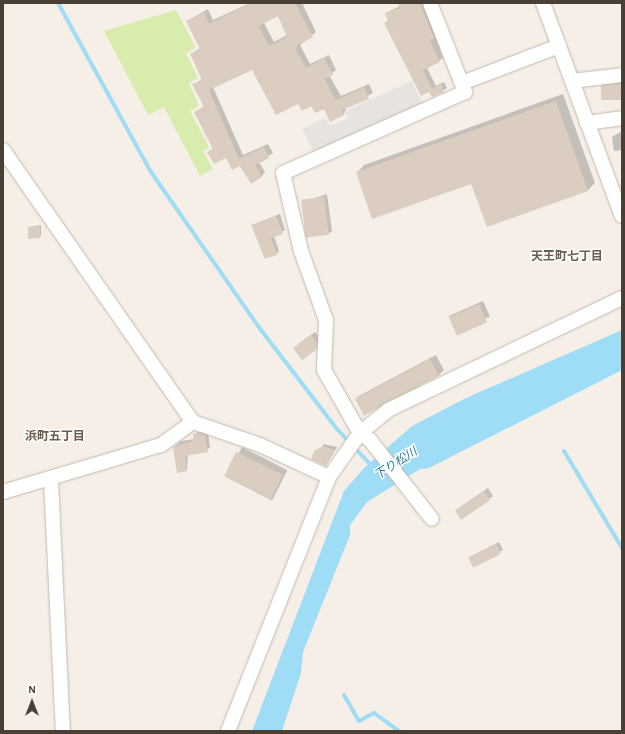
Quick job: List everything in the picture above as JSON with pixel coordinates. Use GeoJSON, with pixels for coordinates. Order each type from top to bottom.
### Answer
{"type":"FeatureCollection","features":[{"type":"Feature","properties":{"kind":"street"},"geometry":{"type":"LineString","coordinates":[[430,3],[465,92],[283,173],[301,251],[326,320],[324,370],[363,436],[420,502],[432,519]]}},
{"type":"Feature","properties":{"kind":"street"},"geometry":{"type":"LineString","coordinates":[[543,3],[622,216]]}},
{"type":"Feature","properties":{"kind":"street"},"geometry":{"type":"LineString","coordinates":[[462,84],[559,46]]}},
{"type":"Feature","properties":{"kind":"street"},"geometry":{"type":"LineString","coordinates":[[572,81],[622,75]]}},
{"type":"Feature","properties":{"kind":"street"},"geometry":{"type":"LineString","coordinates":[[587,122],[622,118]]}},
{"type":"Feature","properties":{"kind":"street"},"geometry":{"type":"LineString","coordinates":[[3,150],[193,422],[260,445],[329,477]]}},
{"type":"Feature","properties":{"kind":"street"},"geometry":{"type":"LineString","coordinates":[[228,731],[329,477],[349,450],[388,410],[622,298]]}},
{"type":"Feature","properties":{"kind":"street"},"geometry":{"type":"LineString","coordinates":[[3,492],[51,480],[161,445],[193,422]]}},
{"type":"Feature","properties":{"kind":"street"},"geometry":{"type":"LineString","coordinates":[[51,480],[63,731]]}},
{"type":"Feature","properties":{"kind":"green space"},"geometry":{"type":"Polygon","coordinates":[[[176,10],[196,48],[186,53],[198,78],[189,83],[199,106],[190,111],[209,147],[203,151],[213,169],[200,176],[164,107],[148,115],[104,31],[176,10]]]}},
{"type":"Feature","properties":{"kind":"shaded area"},"geometry":{"type":"Polygon","coordinates":[[[412,81],[424,107],[315,154],[302,129],[325,118],[330,126],[348,118],[345,111],[412,81]]]}},
{"type":"Feature","properties":{"kind":"water","name":"下り松川"},"geometry":{"type":"Polygon","coordinates":[[[622,330],[622,370],[429,468],[420,469],[367,502],[350,525],[350,535],[303,652],[301,673],[282,731],[252,731],[344,491],[364,468],[412,426],[466,398],[622,330]]]}},
{"type":"Feature","properties":{"kind":"building"},"geometry":{"type":"Polygon","coordinates":[[[250,3],[295,3],[313,37],[297,45],[296,50],[306,68],[324,58],[333,75],[325,79],[337,100],[364,87],[369,99],[342,110],[344,115],[330,122],[324,109],[315,113],[311,106],[302,111],[298,104],[276,115],[252,70],[209,90],[239,159],[264,147],[269,158],[255,165],[262,177],[251,184],[240,166],[232,170],[226,158],[214,164],[207,152],[213,149],[194,112],[204,107],[192,84],[202,80],[190,54],[200,49],[186,21],[204,12],[209,24],[250,3]],[[278,16],[259,26],[269,46],[287,37],[278,16]]]}},
{"type":"Feature","properties":{"kind":"building"},"geometry":{"type":"Polygon","coordinates":[[[398,3],[420,3],[434,38],[430,40],[440,62],[423,70],[432,89],[441,84],[444,92],[432,97],[429,92],[421,96],[384,23],[388,21],[385,13],[400,8],[398,3]]]}},
{"type":"Feature","properties":{"kind":"building"},"geometry":{"type":"Polygon","coordinates":[[[601,84],[622,84],[622,100],[601,100],[601,84]]]}},
{"type":"Feature","properties":{"kind":"building"},"geometry":{"type":"Polygon","coordinates":[[[556,101],[588,191],[487,227],[471,184],[372,219],[356,172],[556,101]]]}},
{"type":"Feature","properties":{"kind":"building"},"geometry":{"type":"Polygon","coordinates":[[[324,197],[329,235],[306,238],[301,200],[324,197]]]}},
{"type":"Feature","properties":{"kind":"building"},"geometry":{"type":"Polygon","coordinates":[[[276,216],[283,234],[271,238],[277,255],[265,259],[251,225],[276,216]]]}},
{"type":"Feature","properties":{"kind":"building"},"geometry":{"type":"Polygon","coordinates":[[[40,226],[40,238],[28,239],[28,227],[40,226]]]}},
{"type":"Feature","properties":{"kind":"building"},"geometry":{"type":"Polygon","coordinates":[[[479,304],[487,322],[457,336],[449,317],[479,304]]]}},
{"type":"Feature","properties":{"kind":"building"},"geometry":{"type":"Polygon","coordinates":[[[311,335],[317,342],[316,350],[302,360],[293,348],[311,335]]]}},
{"type":"Feature","properties":{"kind":"building"},"geometry":{"type":"Polygon","coordinates":[[[430,359],[439,376],[364,416],[355,399],[430,359]]]}},
{"type":"Feature","properties":{"kind":"building"},"geometry":{"type":"Polygon","coordinates":[[[200,433],[205,435],[208,452],[185,456],[187,471],[177,473],[173,447],[194,441],[193,434],[200,433]]]}},
{"type":"Feature","properties":{"kind":"building"},"geometry":{"type":"Polygon","coordinates":[[[324,446],[334,450],[326,466],[311,459],[315,450],[324,446]]]}},
{"type":"Feature","properties":{"kind":"building"},"geometry":{"type":"Polygon","coordinates":[[[236,452],[283,475],[271,499],[224,476],[236,452]]]}},
{"type":"Feature","properties":{"kind":"building"},"geometry":{"type":"Polygon","coordinates":[[[484,491],[490,500],[461,520],[455,511],[484,491]]]}},
{"type":"Feature","properties":{"kind":"building"},"geometry":{"type":"Polygon","coordinates":[[[496,544],[501,554],[473,568],[468,558],[496,544]]]}},
{"type":"Feature","properties":{"kind":"waterway","name":"下り松川"},"geometry":{"type":"LineString","coordinates":[[58,3],[151,172],[261,330],[337,429],[372,466]]}},
{"type":"Feature","properties":{"kind":"waterway"},"geometry":{"type":"LineString","coordinates":[[564,451],[622,548]]}},
{"type":"Feature","properties":{"kind":"waterway"},"geometry":{"type":"LineString","coordinates":[[344,695],[359,721],[374,713],[399,731]]}},
{"type":"Feature","properties":{"kind":"district","name":"天王町七丁目"},"geometry":{"type":"Point","coordinates":[567,257]}},
{"type":"Feature","properties":{"kind":"district","name":"浜町五丁目"},"geometry":{"type":"Point","coordinates":[55,437]}}]}
